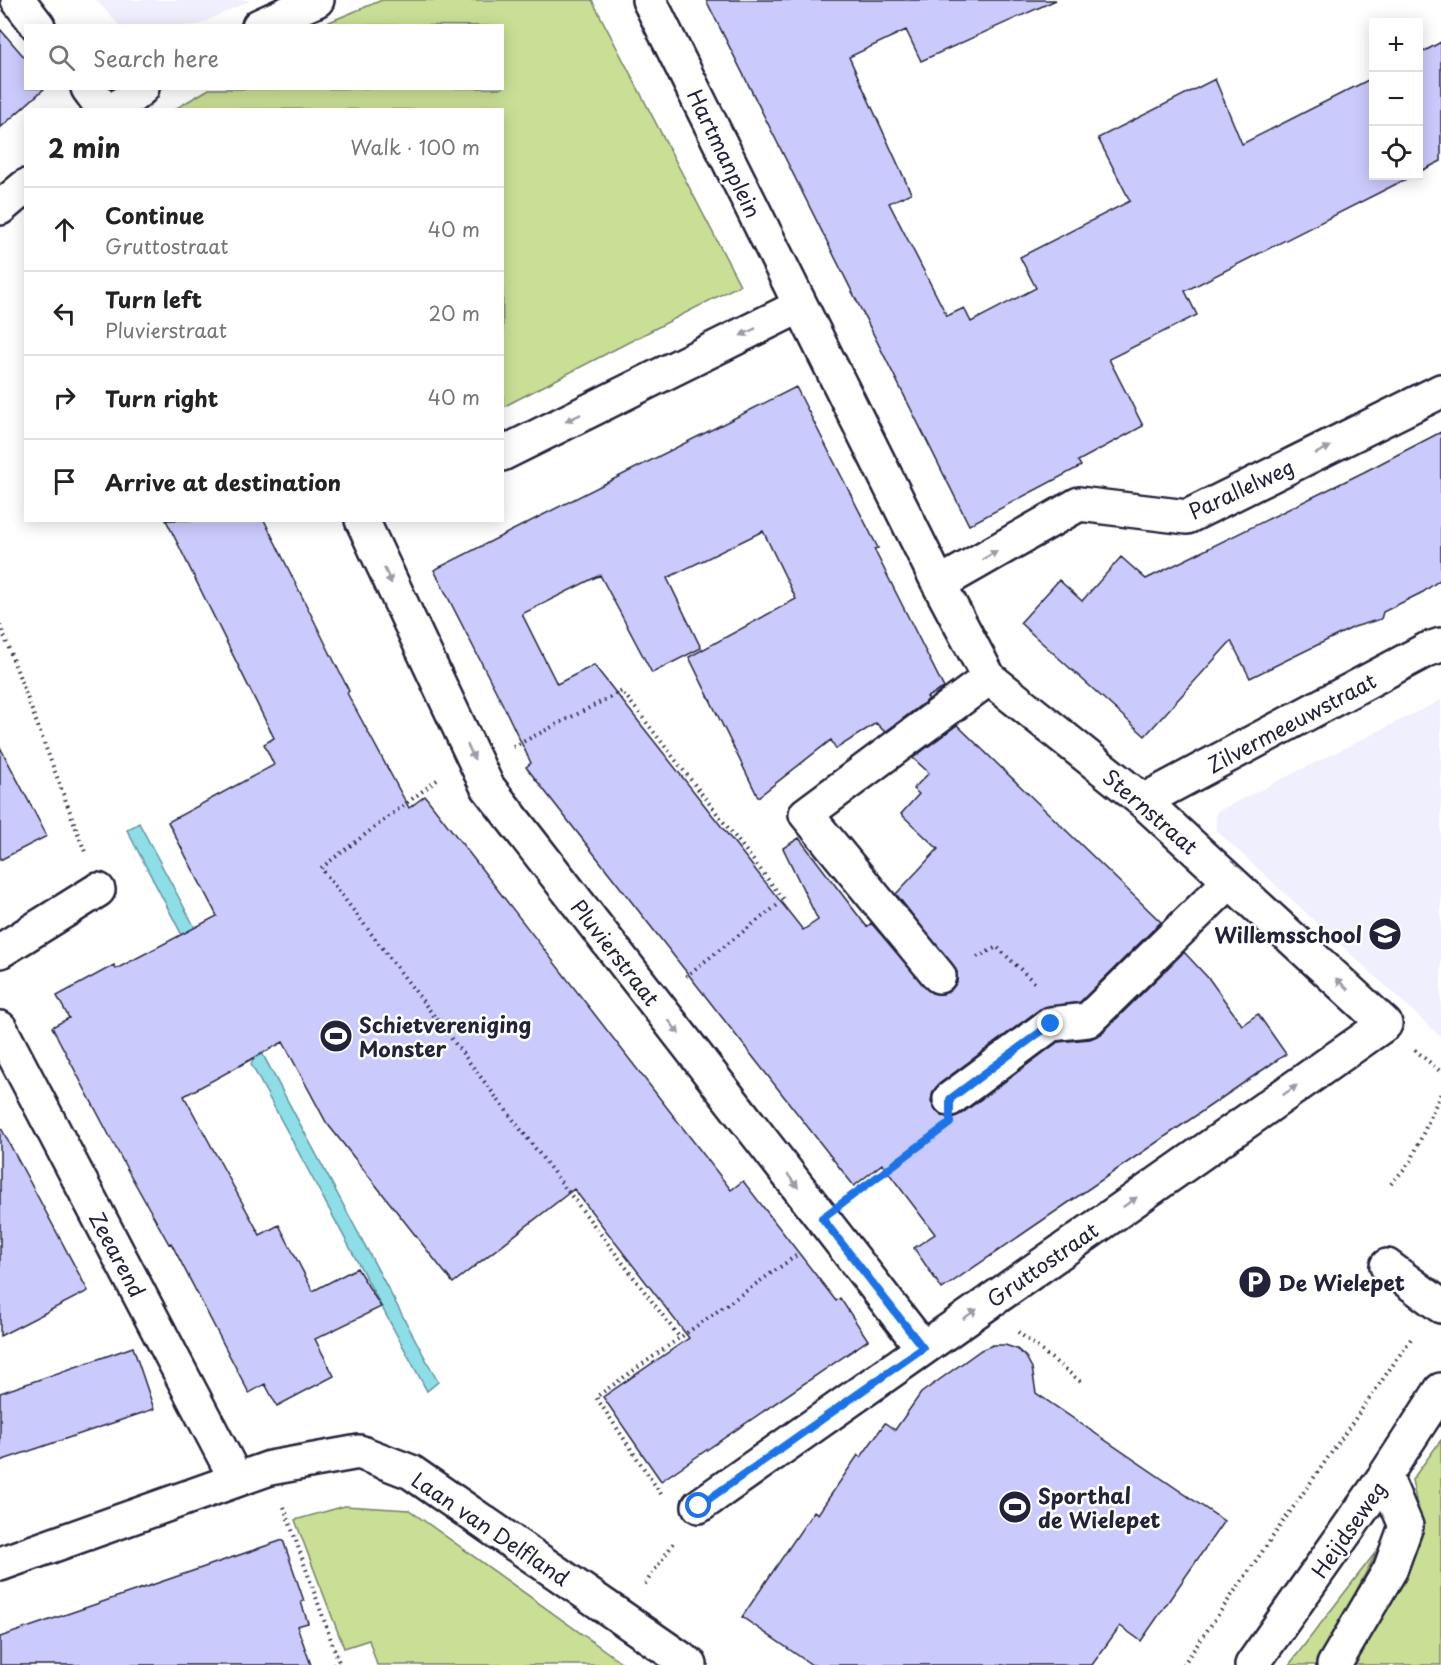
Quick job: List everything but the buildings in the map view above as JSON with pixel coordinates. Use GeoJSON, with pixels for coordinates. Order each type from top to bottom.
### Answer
{"type":"FeatureCollection","features":[{"type":"Feature","properties":{"kind":"street"},"geometry":{"type":"LineString","coordinates":[[18,0],[36,24]]}},
{"type":"Feature","properties":{"kind":"street"},"geometry":{"type":"LineString","coordinates":[[263,24],[317,0]]}},
{"type":"Feature","properties":{"kind":"street","name":"Hartmanplein"},"geometry":{"type":"LineString","coordinates":[[649,0],[939,584]]}},
{"type":"Feature","properties":{"kind":"street"},"geometry":{"type":"LineString","coordinates":[[89,90],[103,108]]}},
{"type":"Feature","properties":{"kind":"street"},"geometry":{"type":"LineString","coordinates":[[0,208],[24,188]]}},
{"type":"Feature","properties":{"kind":"street"},"geometry":{"type":"LineString","coordinates":[[504,453],[800,306]]}},
{"type":"Feature","properties":{"kind":"street","name":"Parallelweg"},"geometry":{"type":"LineString","coordinates":[[939,584],[1079,504],[1187,517],[1441,391]]}},
{"type":"Feature","properties":{"kind":"street","name":"Pluvierstraat"},"geometry":{"type":"LineString","coordinates":[[364,522],[488,786],[923,1348]]}},
{"type":"Feature","properties":{"kind":"street","name":"Sternstraat"},"geometry":{"type":"LineString","coordinates":[[939,584],[989,678],[1143,801],[1385,1024]]}},
{"type":"Feature","properties":{"kind":"street","name":"Zilvermeeuwstraat"},"geometry":{"type":"LineString","coordinates":[[1143,801],[1426,650],[1441,645]]}},
{"type":"Feature","properties":{"kind":"street"},"geometry":{"type":"LineString","coordinates":[[939,976],[806,814],[989,678]]}},
{"type":"Feature","properties":{"kind":"street"},"geometry":{"type":"LineString","coordinates":[[950,1099],[1051,1024],[1088,1020],[1230,881]]}},
{"type":"Feature","properties":{"kind":"street"},"geometry":{"type":"LineString","coordinates":[[0,951],[98,890]]}},
{"type":"Feature","properties":{"kind":"street","name":"Gruttostraat"},"geometry":{"type":"LineString","coordinates":[[691,1517],[984,1304],[1385,1024]]}},
{"type":"Feature","properties":{"kind":"street","name":"Zeearend"},"geometry":{"type":"LineString","coordinates":[[0,1028],[236,1479]]}},
{"type":"Feature","properties":{"kind":"street"},"geometry":{"type":"LineString","coordinates":[[1387,1266],[1439,1304]]}},
{"type":"Feature","properties":{"kind":"street","name":"Heijdseweg"},"geometry":{"type":"LineString","coordinates":[[1252,1665],[1385,1476],[1441,1390]]}},
{"type":"Feature","properties":{"kind":"street","name":"Laan van Delfland"},"geometry":{"type":"LineString","coordinates":[[0,1564],[270,1468],[358,1452],[411,1472],[690,1665]]}},
{"type":"Feature","properties":{"kind":"street"},"geometry":{"type":"LineString","coordinates":[[1334,1665],[1390,1570],[1406,1526],[1385,1476]]}},
{"type":"Feature","properties":{"kind":"path"},"geometry":{"type":"LineString","coordinates":[[0,625],[98,890]]}},
{"type":"Feature","properties":{"kind":"path"},"geometry":{"type":"LineString","coordinates":[[654,1001],[784,900],[622,691],[475,760],[321,868],[680,1338]]}},
{"type":"Feature","properties":{"kind":"path"},"geometry":{"type":"LineString","coordinates":[[939,976],[997,947],[1076,1022]]}},
{"type":"Feature","properties":{"kind":"path"},"geometry":{"type":"LineString","coordinates":[[1391,1184],[1411,1161],[1441,1093]]}},
{"type":"Feature","properties":{"kind":"path"},"geometry":{"type":"LineString","coordinates":[[623,1618],[691,1517],[596,1397],[680,1338],[827,1224],[950,1123],[950,1099]]}},
{"type":"Feature","properties":{"kind":"path"},"geometry":{"type":"LineString","coordinates":[[984,1304],[1081,1382]]}},
{"type":"Feature","properties":{"kind":"path"},"geometry":{"type":"LineString","coordinates":[[1183,1665],[1439,1304]]}},
{"type":"Feature","properties":{"kind":"path"},"geometry":{"type":"LineString","coordinates":[[270,1468],[339,1664],[333,1665]]}},
{"type":"Feature","properties":{"kind":"shaded area"},"geometry":{"type":"Polygon","coordinates":[[[96,0],[251,0],[200,24],[118,24],[96,0]]]}},
{"type":"Feature","properties":{"kind":"shaded area","name":"Willemsschool"},"geometry":{"type":"Polygon","coordinates":[[[1441,700],[1441,1037],[1217,831],[1216,812],[1441,700]]]}},
{"type":"Feature","properties":{"kind":"green space"},"geometry":{"type":"Polygon","coordinates":[[[382,0],[592,0],[740,285],[504,406],[504,108],[177,108],[207,90],[504,90],[504,24],[324,24],[382,0]]]}},
{"type":"Feature","properties":{"kind":"green space"},"geometry":{"type":"Polygon","coordinates":[[[1441,1440],[1441,1665],[1345,1665],[1421,1526],[1412,1480],[1441,1440]]]}},
{"type":"Feature","properties":{"kind":"green space"},"geometry":{"type":"Polygon","coordinates":[[[345,1506],[409,1510],[625,1665],[377,1665],[369,1640],[344,1648],[295,1520],[345,1506]]]}},
{"type":"Feature","properties":{"kind":"green space"},"geometry":{"type":"Polygon","coordinates":[[[1378,1549],[1318,1665],[1289,1665],[1378,1549]]]}},
{"type":"Feature","properties":{"kind":"water"},"geometry":{"type":"Polygon","coordinates":[[[139,823],[438,1382],[427,1391],[251,1064],[254,1058],[228,1023],[127,830],[139,823]]]}},
{"type":"Feature","properties":{"kind":"place","name":"Willemsschool"},"geometry":{"type":"Point","coordinates":[1385,934]}},
{"type":"Feature","properties":{"kind":"place","name":"Schietvereniging Monster"},"geometry":{"type":"Point","coordinates":[336,1036]}},
{"type":"Feature","properties":{"kind":"place","name":"De Wielepet"},"geometry":{"type":"Point","coordinates":[1255,1282]}},
{"type":"Feature","properties":{"kind":"place","name":"Sporthal de Wielepet"},"geometry":{"type":"Point","coordinates":[1015,1507]}},
{"type":"Feature","properties":{"kind":"route"},"geometry":{"type":"LineString","coordinates":[[699,1506],[923,1348],[822,1218],[950,1123],[950,1099],[1051,1024]]}}]}
